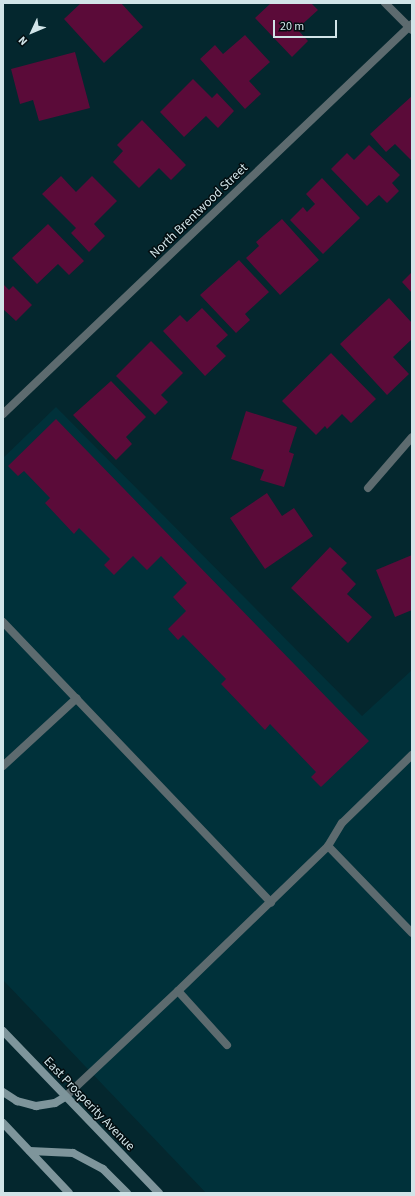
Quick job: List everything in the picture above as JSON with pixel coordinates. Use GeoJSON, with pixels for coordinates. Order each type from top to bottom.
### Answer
{"type":"FeatureCollection","features":[{"type":"Feature","properties":{"kind":"main road","name":"East Prosperity Avenue"},"geometry":{"type":"LineString","coordinates":[[3,1031],[159,1193]]}},
{"type":"Feature","properties":{"kind":"main road"},"geometry":{"type":"LineString","coordinates":[[3,1092],[17,1101],[36,1106],[55,1103],[65,1097]]}},
{"type":"Feature","properties":{"kind":"main road"},"geometry":{"type":"LineString","coordinates":[[3,1123],[69,1193]]}},
{"type":"Feature","properties":{"kind":"main road"},"geometry":{"type":"LineString","coordinates":[[30,1151],[73,1153],[103,1169],[127,1193]]}},
{"type":"Feature","properties":{"kind":"street"},"geometry":{"type":"LineString","coordinates":[[385,3],[411,27]]}},
{"type":"Feature","properties":{"kind":"street","name":"North Brentwood Street"},"geometry":{"type":"LineString","coordinates":[[3,414],[411,27]]}},
{"type":"Feature","properties":{"kind":"street"},"geometry":{"type":"LineString","coordinates":[[368,488],[412,437]]}},
{"type":"Feature","properties":{"kind":"street"},"geometry":{"type":"LineString","coordinates":[[3,622],[271,902]]}},
{"type":"Feature","properties":{"kind":"street"},"geometry":{"type":"LineString","coordinates":[[3,766],[76,698]]}},
{"type":"Feature","properties":{"kind":"street"},"geometry":{"type":"LineString","coordinates":[[65,1097],[178,991],[328,846],[342,823],[412,755]]}},
{"type":"Feature","properties":{"kind":"street"},"geometry":{"type":"LineString","coordinates":[[328,846],[412,933]]}},
{"type":"Feature","properties":{"kind":"street"},"geometry":{"type":"LineString","coordinates":[[178,991],[227,1045]]}},
{"type":"Feature","properties":{"kind":"shaded area"},"geometry":{"type":"Polygon","coordinates":[[[56,407],[362,716],[412,670],[412,1193],[206,1193],[3,980],[3,458],[56,407]]]}},
{"type":"Feature","properties":{"kind":"building"},"geometry":{"type":"Polygon","coordinates":[[[81,3],[121,3],[143,27],[104,63],[64,19],[81,3]]]}},
{"type":"Feature","properties":{"kind":"building"},"geometry":{"type":"Polygon","coordinates":[[[271,3],[311,3],[318,10],[297,29],[308,41],[292,57],[255,18],[271,3]]]}},
{"type":"Feature","properties":{"kind":"building"},"geometry":{"type":"Polygon","coordinates":[[[245,35],[270,62],[249,81],[261,94],[245,109],[200,59],[215,45],[223,54],[245,35]]]}},
{"type":"Feature","properties":{"kind":"building"},"geometry":{"type":"Polygon","coordinates":[[[75,52],[90,108],[39,121],[33,100],[20,104],[11,69],[75,52]]]}},
{"type":"Feature","properties":{"kind":"building"},"geometry":{"type":"Polygon","coordinates":[[[193,79],[212,98],[217,93],[234,111],[218,128],[206,116],[184,137],[160,112],[193,79]]]}},
{"type":"Feature","properties":{"kind":"building"},"geometry":{"type":"Polygon","coordinates":[[[412,96],[412,161],[395,144],[386,152],[370,134],[412,96]]]}},
{"type":"Feature","properties":{"kind":"building"},"geometry":{"type":"Polygon","coordinates":[[[142,120],[186,165],[171,180],[159,168],[139,188],[113,162],[123,151],[117,145],[142,120]]]}},
{"type":"Feature","properties":{"kind":"building"},"geometry":{"type":"Polygon","coordinates":[[[369,145],[400,175],[392,183],[399,191],[387,203],[379,195],[367,206],[331,169],[347,153],[354,160],[369,145]]]}},
{"type":"Feature","properties":{"kind":"building"},"geometry":{"type":"Polygon","coordinates":[[[61,176],[76,192],[92,176],[117,201],[94,224],[105,236],[89,252],[71,233],[76,228],[42,194],[61,176]]]}},
{"type":"Feature","properties":{"kind":"building"},"geometry":{"type":"Polygon","coordinates":[[[322,178],[360,218],[323,254],[290,220],[303,207],[307,212],[315,204],[306,194],[322,178]]]}},
{"type":"Feature","properties":{"kind":"building"},"geometry":{"type":"Polygon","coordinates":[[[282,219],[319,260],[280,295],[246,258],[259,246],[256,242],[282,219]]]}},
{"type":"Feature","properties":{"kind":"building"},"geometry":{"type":"Polygon","coordinates":[[[48,224],[84,261],[69,275],[58,264],[37,284],[12,258],[48,224]]]}},
{"type":"Feature","properties":{"kind":"building"},"geometry":{"type":"Polygon","coordinates":[[[239,260],[269,292],[245,314],[250,320],[236,333],[200,295],[239,260]]]}},
{"type":"Feature","properties":{"kind":"building"},"geometry":{"type":"Polygon","coordinates":[[[412,272],[412,293],[402,282],[412,272]]]}},
{"type":"Feature","properties":{"kind":"building"},"geometry":{"type":"Polygon","coordinates":[[[3,284],[9,290],[13,286],[32,305],[16,321],[3,309],[3,284]]]}},
{"type":"Feature","properties":{"kind":"building"},"geometry":{"type":"Polygon","coordinates":[[[389,298],[412,323],[412,339],[393,357],[409,374],[387,395],[340,344],[389,298]]]}},
{"type":"Feature","properties":{"kind":"building"},"geometry":{"type":"Polygon","coordinates":[[[202,308],[228,335],[216,346],[226,356],[205,376],[163,331],[180,315],[187,322],[202,308]]]}},
{"type":"Feature","properties":{"kind":"building"},"geometry":{"type":"Polygon","coordinates":[[[151,341],[183,373],[161,395],[168,402],[155,415],[116,376],[151,341]]]}},
{"type":"Feature","properties":{"kind":"building"},"geometry":{"type":"Polygon","coordinates":[[[331,353],[376,399],[351,423],[342,414],[327,429],[325,426],[316,435],[282,401],[331,353]]]}},
{"type":"Feature","properties":{"kind":"building"},"geometry":{"type":"Polygon","coordinates":[[[111,381],[146,417],[126,437],[132,444],[116,460],[73,415],[111,381]]]}},
{"type":"Feature","properties":{"kind":"building"},"geometry":{"type":"Polygon","coordinates":[[[246,411],[297,427],[289,452],[294,454],[284,487],[260,480],[264,470],[231,459],[246,411]]]}},
{"type":"Feature","properties":{"kind":"building"},"geometry":{"type":"Polygon","coordinates":[[[56,419],[369,741],[321,787],[311,777],[316,772],[270,724],[265,730],[221,684],[226,679],[183,635],[178,640],[168,629],[186,611],[173,597],[187,583],[161,556],[147,570],[133,556],[114,575],[104,565],[110,559],[79,528],[74,534],[45,503],[50,498],[24,471],[18,476],[8,466],[56,419]]]}},
{"type":"Feature","properties":{"kind":"building"},"geometry":{"type":"Polygon","coordinates":[[[267,493],[282,516],[294,508],[313,536],[265,569],[230,518],[267,493]]]}},
{"type":"Feature","properties":{"kind":"building"},"geometry":{"type":"Polygon","coordinates":[[[330,547],[347,563],[341,569],[356,584],[347,594],[372,617],[348,643],[291,588],[330,547]]]}},
{"type":"Feature","properties":{"kind":"building"},"geometry":{"type":"Polygon","coordinates":[[[412,555],[412,610],[395,617],[376,570],[412,555]]]}}]}
